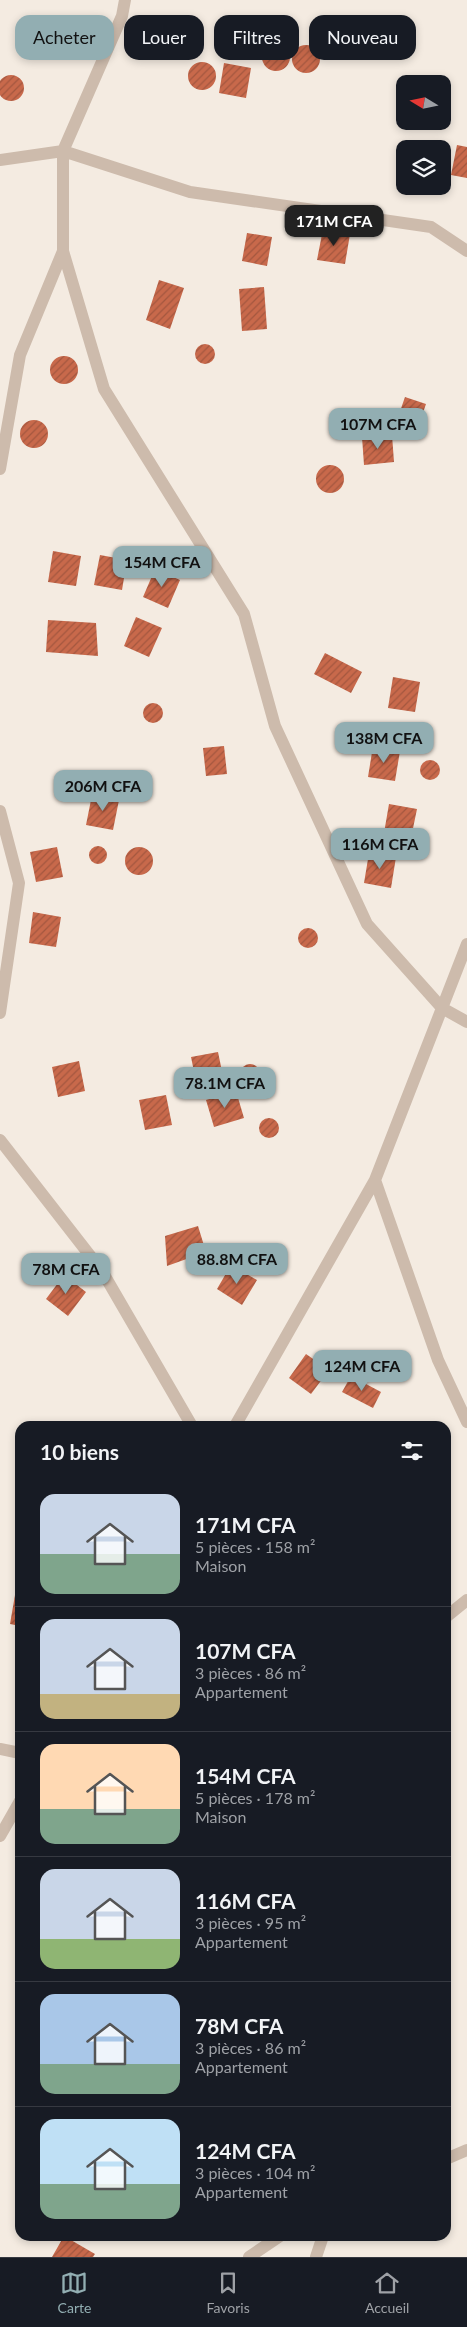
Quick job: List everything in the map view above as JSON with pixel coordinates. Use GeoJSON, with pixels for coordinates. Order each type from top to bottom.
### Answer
{"type":"FeatureCollection","features":[{"type":"Feature","properties":{"kind":"street"},"geometry":{"type":"LineString","coordinates":[[125,0],[122,16],[63,151],[63,251],[104,389],[244,614],[275,726],[367,924],[442,1008],[467,1022]]}},
{"type":"Feature","properties":{"kind":"street"},"geometry":{"type":"LineString","coordinates":[[0,160],[63,151],[190,192],[431,227],[467,251]]}},
{"type":"Feature","properties":{"kind":"street"},"geometry":{"type":"LineString","coordinates":[[0,470],[20,355],[63,251]]}},
{"type":"Feature","properties":{"kind":"street"},"geometry":{"type":"LineString","coordinates":[[0,811],[19,883],[0,1013]]}},
{"type":"Feature","properties":{"kind":"street"},"geometry":{"type":"LineString","coordinates":[[237,1421],[375,1180],[467,944]]}},
{"type":"Feature","properties":{"kind":"street"},"geometry":{"type":"LineString","coordinates":[[0,1140],[102,1271],[189,1421]]}},
{"type":"Feature","properties":{"kind":"street"},"geometry":{"type":"LineString","coordinates":[[375,1180],[438,1360],[467,1422]]}},
{"type":"Feature","properties":{"kind":"street"},"geometry":{"type":"LineString","coordinates":[[451,1613],[467,1600]]}},
{"type":"Feature","properties":{"kind":"street"},"geometry":{"type":"LineString","coordinates":[[0,1749],[15,1752]]}},
{"type":"Feature","properties":{"kind":"street"},"geometry":{"type":"LineString","coordinates":[[0,1836],[15,1810]]}},
{"type":"Feature","properties":{"kind":"street"},"geometry":{"type":"LineString","coordinates":[[451,2157],[467,2150]]}},
{"type":"Feature","properties":{"kind":"street"},"geometry":{"type":"LineString","coordinates":[[451,2159],[467,2160]]}},
{"type":"Feature","properties":{"kind":"street"},"geometry":{"type":"LineString","coordinates":[[250,2257],[273,2241]]}},
{"type":"Feature","properties":{"kind":"street"},"geometry":{"type":"LineString","coordinates":[[316,2257],[321,2241]]}},
{"type":"Feature","properties":{"kind":"building"},"geometry":{"type":"Polygon","coordinates":[[[309,46],[309,60],[320,60],[316,69],[306,73],[296,69],[292,60],[299,60],[299,47],[309,46]]]}},
{"type":"Feature","properties":{"kind":"building"},"geometry":{"type":"Polygon","coordinates":[[[263,60],[289,60],[286,67],[276,71],[266,67],[263,60]]]}},
{"type":"Feature","properties":{"kind":"building"},"geometry":{"type":"Polygon","coordinates":[[[202,62],[212,66],[216,76],[212,86],[202,90],[192,86],[188,76],[192,66],[202,62]]]}},
{"type":"Feature","properties":{"kind":"building"},"geometry":{"type":"Polygon","coordinates":[[[224,63],[251,68],[246,98],[219,93],[224,63]]]}},
{"type":"Feature","properties":{"kind":"building"},"geometry":{"type":"Polygon","coordinates":[[[6,76],[16,76],[23,83],[23,93],[16,100],[6,100],[-1,93],[-1,83],[6,76]]]}},
{"type":"Feature","properties":{"kind":"building"},"geometry":{"type":"Polygon","coordinates":[[[457,145],[467,147],[467,178],[451,175],[457,145]]]}},
{"type":"Feature","properties":{"kind":"building"},"geometry":{"type":"Polygon","coordinates":[[[323,229],[350,234],[345,264],[317,260],[323,229]]]}},
{"type":"Feature","properties":{"kind":"building"},"geometry":{"type":"Polygon","coordinates":[[[247,233],[272,237],[267,266],[242,261],[247,233]]]}},
{"type":"Feature","properties":{"kind":"building"},"geometry":{"type":"Polygon","coordinates":[[[159,280],[184,288],[170,329],[146,320],[159,280]]]}},
{"type":"Feature","properties":{"kind":"building"},"geometry":{"type":"Polygon","coordinates":[[[264,287],[267,329],[242,331],[239,289],[264,287]]]}},
{"type":"Feature","properties":{"kind":"building"},"geometry":{"type":"Polygon","coordinates":[[[205,344],[212,347],[215,354],[212,361],[205,364],[198,361],[195,354],[198,347],[205,344]]]}},
{"type":"Feature","properties":{"kind":"building"},"geometry":{"type":"Polygon","coordinates":[[[64,356],[74,360],[78,370],[74,380],[64,384],[54,380],[50,370],[54,360],[64,356]]]}},
{"type":"Feature","properties":{"kind":"building"},"geometry":{"type":"Polygon","coordinates":[[[405,397],[426,404],[418,427],[397,420],[405,397]]]}},
{"type":"Feature","properties":{"kind":"building"},"geometry":{"type":"Polygon","coordinates":[[[34,420],[44,424],[48,434],[44,444],[34,448],[24,444],[20,434],[24,424],[34,420]]]}},
{"type":"Feature","properties":{"kind":"building"},"geometry":{"type":"Polygon","coordinates":[[[392,435],[394,462],[364,465],[362,437],[392,435]]]}},
{"type":"Feature","properties":{"kind":"building"},"geometry":{"type":"Polygon","coordinates":[[[330,465],[340,469],[344,479],[340,489],[330,493],[320,489],[316,479],[320,469],[330,465]]]}},
{"type":"Feature","properties":{"kind":"building"},"geometry":{"type":"Polygon","coordinates":[[[53,551],[81,556],[76,586],[48,582],[53,551]]]}},
{"type":"Feature","properties":{"kind":"building"},"geometry":{"type":"Polygon","coordinates":[[[100,555],[127,560],[122,590],[94,585],[100,555]]]}},
{"type":"Feature","properties":{"kind":"building"},"geometry":{"type":"Polygon","coordinates":[[[155,569],[180,580],[168,608],[143,597],[155,569]]]}},
{"type":"Feature","properties":{"kind":"building"},"geometry":{"type":"Polygon","coordinates":[[[136,617],[162,628],[149,657],[124,646],[136,617]]]}},
{"type":"Feature","properties":{"kind":"building"},"geometry":{"type":"Polygon","coordinates":[[[48,620],[96,623],[98,656],[46,652],[48,620]]]}},
{"type":"Feature","properties":{"kind":"building"},"geometry":{"type":"Polygon","coordinates":[[[325,653],[362,672],[351,693],[314,674],[325,653]]]}},
{"type":"Feature","properties":{"kind":"building"},"geometry":{"type":"Polygon","coordinates":[[[393,677],[420,682],[415,712],[388,708],[393,677]]]}},
{"type":"Feature","properties":{"kind":"building"},"geometry":{"type":"Polygon","coordinates":[[[153,703],[160,706],[163,713],[160,720],[153,723],[146,720],[143,713],[146,706],[153,703]]]}},
{"type":"Feature","properties":{"kind":"building"},"geometry":{"type":"Polygon","coordinates":[[[224,746],[227,774],[206,776],[203,748],[224,746]]]}},
{"type":"Feature","properties":{"kind":"building"},"geometry":{"type":"Polygon","coordinates":[[[373,746],[400,751],[395,781],[368,777],[373,746]]]}},
{"type":"Feature","properties":{"kind":"building"},"geometry":{"type":"Polygon","coordinates":[[[430,760],[437,763],[440,770],[437,777],[430,780],[423,777],[420,770],[423,763],[430,760]]]}},
{"type":"Feature","properties":{"kind":"building"},"geometry":{"type":"Polygon","coordinates":[[[92,795],[119,800],[113,830],[86,825],[92,795]]]}},
{"type":"Feature","properties":{"kind":"building"},"geometry":{"type":"Polygon","coordinates":[[[389,804],[417,809],[411,838],[384,833],[389,804]]]}},
{"type":"Feature","properties":{"kind":"building"},"geometry":{"type":"Polygon","coordinates":[[[94,846],[102,846],[107,851],[105,862],[94,864],[89,859],[89,851],[94,846]]]}},
{"type":"Feature","properties":{"kind":"building"},"geometry":{"type":"Polygon","coordinates":[[[57,847],[63,877],[36,882],[30,852],[57,847]]]}},
{"type":"Feature","properties":{"kind":"building"},"geometry":{"type":"Polygon","coordinates":[[[139,847],[149,851],[153,861],[149,871],[139,875],[129,871],[125,861],[129,851],[139,847]]]}},
{"type":"Feature","properties":{"kind":"building"},"geometry":{"type":"Polygon","coordinates":[[[369,853],[396,857],[391,888],[364,883],[369,853]]]}},
{"type":"Feature","properties":{"kind":"building"},"geometry":{"type":"Polygon","coordinates":[[[33,912],[61,917],[56,947],[29,943],[33,912]]]}},
{"type":"Feature","properties":{"kind":"building"},"geometry":{"type":"Polygon","coordinates":[[[308,928],[315,931],[318,938],[315,945],[308,948],[301,945],[298,938],[301,931],[308,928]]]}},
{"type":"Feature","properties":{"kind":"building"},"geometry":{"type":"Polygon","coordinates":[[[218,1052],[224,1081],[197,1086],[191,1057],[218,1052]]]}},
{"type":"Feature","properties":{"kind":"building"},"geometry":{"type":"Polygon","coordinates":[[[79,1061],[85,1091],[58,1097],[52,1067],[79,1061]]]}},
{"type":"Feature","properties":{"kind":"building"},"geometry":{"type":"Polygon","coordinates":[[[250,1064],[257,1067],[260,1074],[257,1081],[250,1084],[243,1081],[240,1074],[243,1067],[250,1064]]]}},
{"type":"Feature","properties":{"kind":"building"},"geometry":{"type":"Polygon","coordinates":[[[236,1091],[244,1118],[214,1127],[206,1100],[236,1091]]]}},
{"type":"Feature","properties":{"kind":"building"},"geometry":{"type":"Polygon","coordinates":[[[166,1095],[172,1125],[145,1130],[139,1100],[166,1095]]]}},
{"type":"Feature","properties":{"kind":"building"},"geometry":{"type":"Polygon","coordinates":[[[269,1118],[276,1121],[279,1128],[276,1135],[269,1138],[262,1135],[259,1128],[262,1121],[269,1118]]]}},
{"type":"Feature","properties":{"kind":"building"},"geometry":{"type":"Polygon","coordinates":[[[198,1226],[206,1252],[167,1266],[165,1236],[198,1226]]]}},
{"type":"Feature","properties":{"kind":"building"},"geometry":{"type":"Polygon","coordinates":[[[231,1265],[257,1280],[242,1305],[217,1289],[231,1265]]]}},
{"type":"Feature","properties":{"kind":"building"},"geometry":{"type":"Polygon","coordinates":[[[64,1275],[86,1292],[68,1316],[46,1299],[64,1275]]]}},
{"type":"Feature","properties":{"kind":"building"},"geometry":{"type":"Polygon","coordinates":[[[306,1354],[329,1370],[311,1394],[289,1378],[306,1354]]]}},
{"type":"Feature","properties":{"kind":"building"},"geometry":{"type":"Polygon","coordinates":[[[351,1376],[381,1392],[373,1408],[342,1392],[351,1376]]]}},
{"type":"Feature","properties":{"kind":"building"},"geometry":{"type":"Polygon","coordinates":[[[15,1595],[15,1625],[10,1624],[15,1595]]]}},
{"type":"Feature","properties":{"kind":"building"},"geometry":{"type":"Polygon","coordinates":[[[61,2241],[73,2241],[95,2254],[93,2257],[52,2257],[61,2241]]]}}]}
